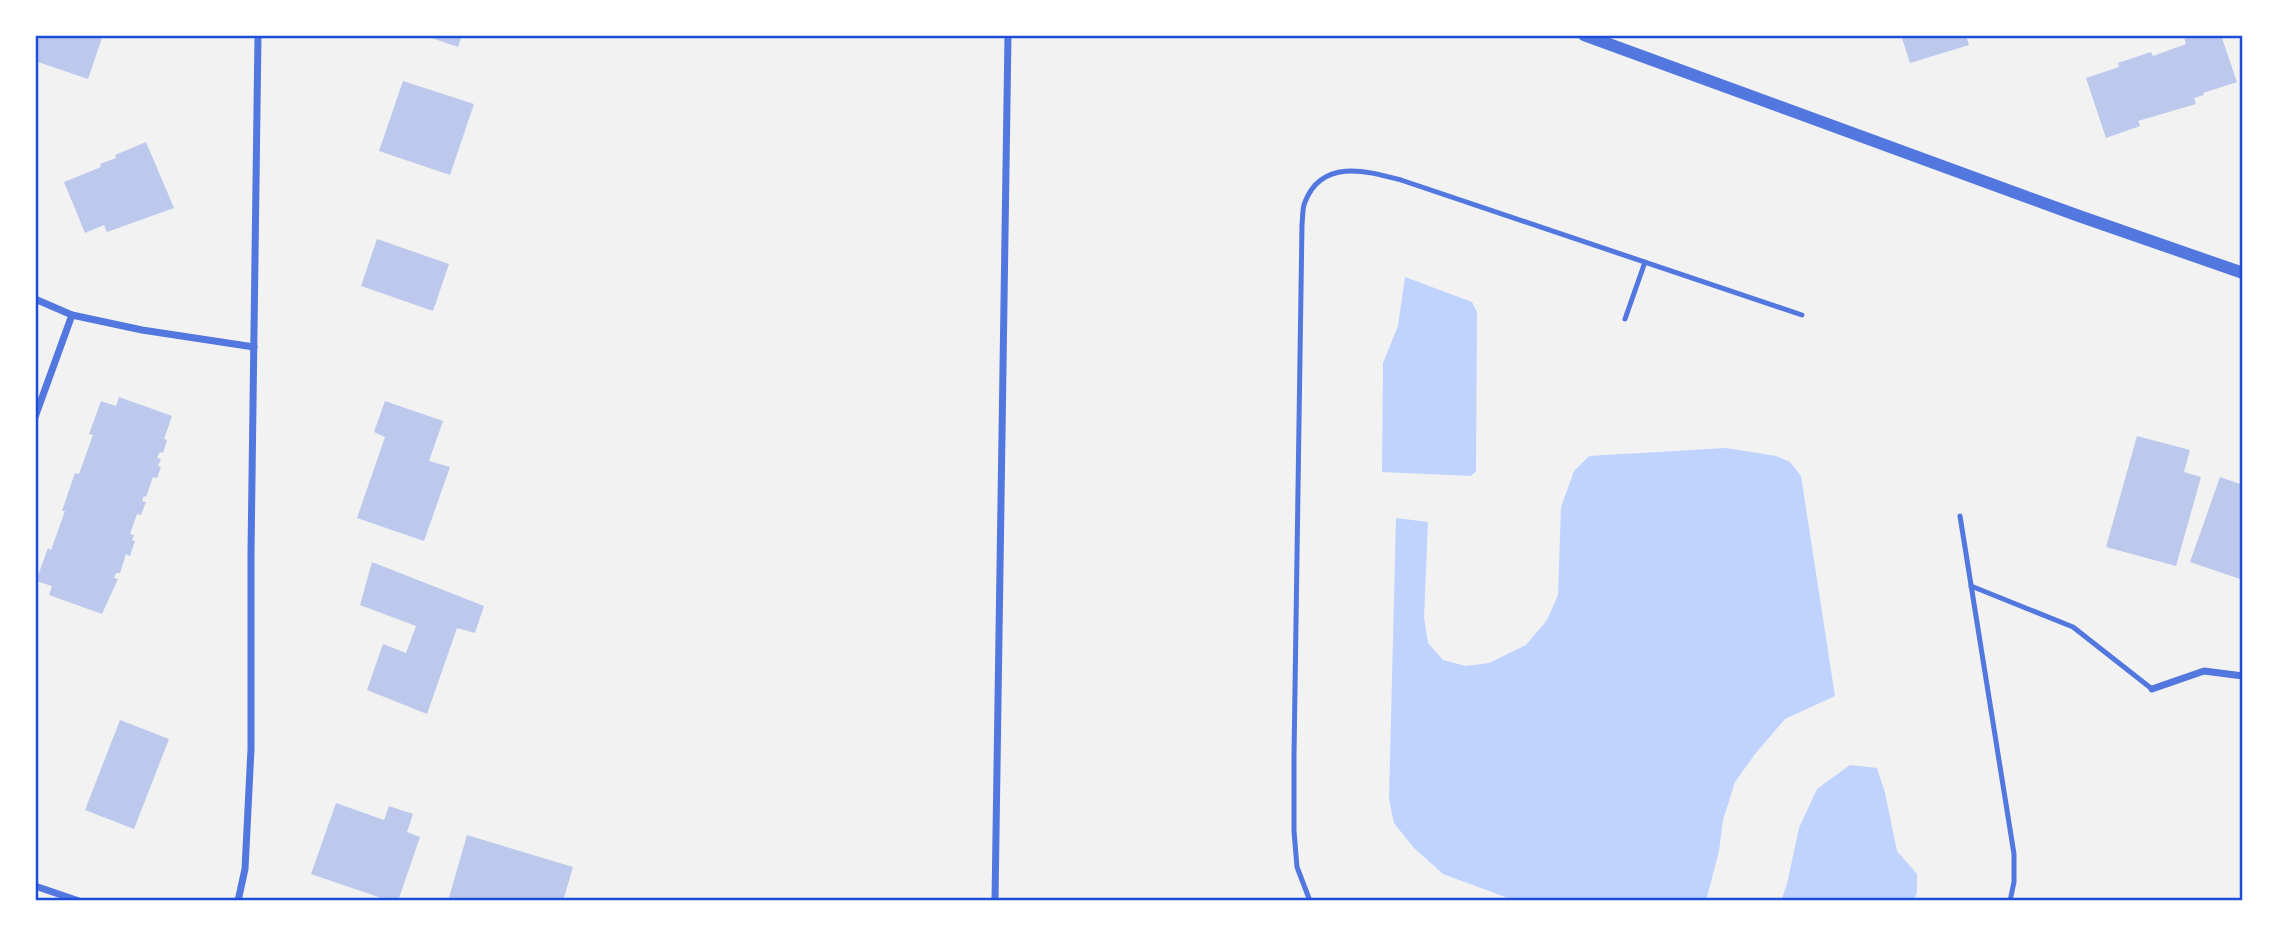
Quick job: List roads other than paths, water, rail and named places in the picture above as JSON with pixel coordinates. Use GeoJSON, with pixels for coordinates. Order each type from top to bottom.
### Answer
{"type":"FeatureCollection","features":[{"type":"Feature","properties":{"kind":"street"},"geometry":{"type":"LineString","coordinates":[[238,901],[245,869],[251,749],[258,35]]}},
{"type":"Feature","properties":{"kind":"street"},"geometry":{"type":"LineString","coordinates":[[995,901],[1008,35]]}},
{"type":"Feature","properties":{"kind":"street"},"geometry":{"type":"LineString","coordinates":[[1584,35],[2243,273]]}},
{"type":"Feature","properties":{"kind":"street"},"geometry":{"type":"LineString","coordinates":[[35,299],[72,315],[142,330],[254,347]]}},
{"type":"Feature","properties":{"kind":"street"},"geometry":{"type":"LineString","coordinates":[[35,417],[72,315]]}},
{"type":"Feature","properties":{"kind":"street"},"geometry":{"type":"LineString","coordinates":[[2152,688],[2204,671],[2243,676]]}},
{"type":"Feature","properties":{"kind":"street"},"geometry":{"type":"LineString","coordinates":[[35,886],[79,901]]}},
{"type":"Feature","properties":{"kind":"lane"},"geometry":{"type":"LineString","coordinates":[[1310,901],[1297,867],[1294,768],[1301,251],[1304,202],[1316,184],[1337,171],[1362,170],[1401,180],[1802,315]]}},
{"type":"Feature","properties":{"kind":"lane"},"geometry":{"type":"LineString","coordinates":[[1625,319],[1645,262]]}},
{"type":"Feature","properties":{"kind":"lane"},"geometry":{"type":"LineString","coordinates":[[1960,516],[2014,854],[2014,882],[2010,901]]}},
{"type":"Feature","properties":{"kind":"lane"},"geometry":{"type":"LineString","coordinates":[[1971,586],[2073,627],[2152,688]]}},
{"type":"Feature","properties":{"kind":"water"},"geometry":{"type":"Polygon","coordinates":[[[1405,277],[1472,302],[1477,312],[1476,471],[1471,476],[1382,472],[1383,363],[1398,326],[1405,277]]]}},
{"type":"Feature","properties":{"kind":"water"},"geometry":{"type":"Polygon","coordinates":[[[1726,448],[1776,456],[1790,462],[1801,476],[1835,696],[1785,719],[1735,782],[1723,820],[1719,851],[1706,901],[1516,901],[1443,874],[1414,848],[1394,823],[1389,799],[1396,518],[1428,522],[1424,618],[1428,643],[1443,660],[1466,666],[1489,663],[1526,645],[1547,620],[1558,595],[1561,507],[1574,471],[1589,456],[1726,448]]]}},
{"type":"Feature","properties":{"kind":"water"},"geometry":{"type":"Polygon","coordinates":[[[1850,765],[1877,768],[1897,851],[1917,874],[1914,901],[1781,901],[1799,828],[1817,789],[1850,765]]]}}]}
